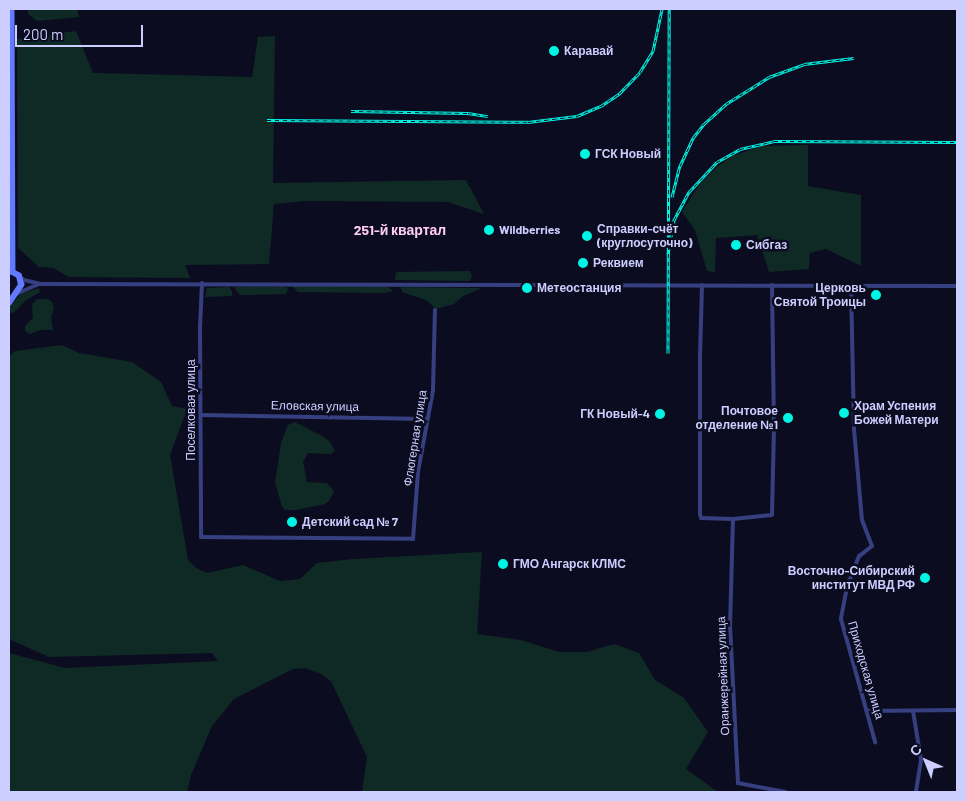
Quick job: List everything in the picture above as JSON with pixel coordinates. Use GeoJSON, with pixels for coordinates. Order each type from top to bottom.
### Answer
{"type":"FeatureCollection","features":[{"type":"Feature","properties":{"kind":"main road"},"geometry":{"type":"LineString","coordinates":[[9,303],[17,294],[21,285],[13,272],[10,36],[12,9]]}},
{"type":"Feature","properties":{"kind":"main road"},"geometry":{"type":"LineString","coordinates":[[9,297],[17,294]]}},
{"type":"Feature","properties":{"kind":"street"},"geometry":{"type":"LineString","coordinates":[[13,272],[24,280],[41,284],[957,286]]}},
{"type":"Feature","properties":{"kind":"street","name":"Поселковая улица"},"geometry":{"type":"LineString","coordinates":[[202,283],[200,327],[202,536],[413,539]]}},
{"type":"Feature","properties":{"kind":"street"},"geometry":{"type":"LineString","coordinates":[[17,294],[22,290],[41,284]]}},
{"type":"Feature","properties":{"kind":"street"},"geometry":{"type":"LineString","coordinates":[[702,285],[700,358],[701,518],[733,519],[772,515],[774,418],[772,285]]}},
{"type":"Feature","properties":{"kind":"street","name":"Приходская улица"},"geometry":{"type":"LineString","coordinates":[[851,285],[854,429],[862,520],[872,546],[859,556],[846,587],[841,619],[875,742]]}},
{"type":"Feature","properties":{"kind":"street","name":"Флюгерная улица"},"geometry":{"type":"LineString","coordinates":[[413,539],[418,472],[433,390],[435,310]]}},
{"type":"Feature","properties":{"kind":"street","name":"Еловская улица"},"geometry":{"type":"LineString","coordinates":[[202,415],[427,419]]}},
{"type":"Feature","properties":{"kind":"street","name":"Оранжерейная улица"},"geometry":{"type":"LineString","coordinates":[[733,519],[730,625],[738,783],[785,792]]}},
{"type":"Feature","properties":{"kind":"street"},"geometry":{"type":"LineString","coordinates":[[867,711],[957,710]]}},
{"type":"Feature","properties":{"kind":"street"},"geometry":{"type":"LineString","coordinates":[[913,711],[921,760],[916,792]]}},
{"type":"Feature","properties":{"kind":"green space"},"geometry":{"type":"Polygon","coordinates":[[[28,9],[77,9],[79,17],[37,21],[28,14],[28,9]]]}},
{"type":"Feature","properties":{"kind":"green space"},"geometry":{"type":"Polygon","coordinates":[[[76,31],[93,73],[252,77],[258,37],[275,36],[273,183],[466,180],[484,214],[448,202],[304,201],[274,204],[269,264],[185,265],[190,278],[69,277],[53,268],[39,267],[18,248],[17,39],[76,31]]]}},
{"type":"Feature","properties":{"kind":"green space"},"geometry":{"type":"Polygon","coordinates":[[[808,145],[808,186],[861,195],[861,266],[826,249],[810,253],[809,269],[769,272],[757,235],[716,238],[715,272],[707,271],[695,230],[682,212],[699,185],[717,167],[733,156],[761,146],[808,145]]]}},
{"type":"Feature","properties":{"kind":"green space"},"geometry":{"type":"Polygon","coordinates":[[[470,271],[472,276],[470,281],[395,280],[396,272],[470,271]]]}},
{"type":"Feature","properties":{"kind":"green space"},"geometry":{"type":"Polygon","coordinates":[[[292,286],[388,287],[393,291],[384,293],[298,292],[292,286]]]}},
{"type":"Feature","properties":{"kind":"green space"},"geometry":{"type":"Polygon","coordinates":[[[229,287],[232,291],[232,296],[205,297],[207,288],[229,287]]]}},
{"type":"Feature","properties":{"kind":"green space"},"geometry":{"type":"Polygon","coordinates":[[[234,287],[286,287],[288,289],[286,294],[240,295],[234,287]]]}},
{"type":"Feature","properties":{"kind":"green space"},"geometry":{"type":"Polygon","coordinates":[[[401,287],[480,289],[463,296],[454,304],[436,309],[426,300],[402,292],[401,287]]]}},
{"type":"Feature","properties":{"kind":"green space"},"geometry":{"type":"Polygon","coordinates":[[[39,288],[40,292],[26,300],[13,313],[9,312],[10,306],[21,294],[39,288]]]}},
{"type":"Feature","properties":{"kind":"green space"},"geometry":{"type":"Polygon","coordinates":[[[37,299],[48,299],[52,302],[54,309],[51,317],[53,330],[40,330],[30,334],[25,331],[25,326],[33,318],[32,304],[37,299]]]}},
{"type":"Feature","properties":{"kind":"green space"},"geometry":{"type":"Polygon","coordinates":[[[62,345],[79,353],[132,362],[161,382],[172,406],[187,409],[170,455],[188,560],[196,568],[207,573],[243,565],[280,581],[300,579],[317,563],[353,559],[482,552],[477,634],[521,640],[559,652],[587,652],[614,644],[639,653],[655,680],[684,698],[708,732],[686,769],[718,792],[362,792],[367,757],[331,681],[321,674],[305,668],[293,669],[234,699],[212,726],[191,775],[187,792],[9,792],[9,653],[65,668],[218,661],[212,653],[49,657],[9,639],[9,356],[15,351],[62,345]]]}},
{"type":"Feature","properties":{"kind":"green space"},"geometry":{"type":"Polygon","coordinates":[[[295,422],[330,442],[335,451],[330,454],[308,453],[303,462],[307,482],[327,483],[334,491],[329,501],[325,504],[296,510],[285,510],[275,483],[281,443],[288,425],[295,422]]]}},
{"type":"Feature","properties":{"kind":"railway"},"geometry":{"type":"LineString","coordinates":[[267,120],[528,122],[577,116],[601,106],[619,94],[640,72],[653,51],[662,9]]}},
{"type":"Feature","properties":{"kind":"railway"},"geometry":{"type":"LineString","coordinates":[[668,353],[669,9]]}},
{"type":"Feature","properties":{"kind":"railway"},"geometry":{"type":"LineString","coordinates":[[672,197],[680,166],[693,138],[704,124],[726,104],[769,77],[804,64],[854,58]]}},
{"type":"Feature","properties":{"kind":"railway"},"geometry":{"type":"LineString","coordinates":[[351,111],[468,113],[488,116]]}},
{"type":"Feature","properties":{"kind":"railway"},"geometry":{"type":"LineString","coordinates":[[668,254],[674,220],[689,192],[717,162],[740,149],[774,141],[957,142]]}},
{"type":"Feature","properties":{"kind":"place","name":"Каравай"},"geometry":{"type":"Point","coordinates":[554,51]}},
{"type":"Feature","properties":{"kind":"place","name":"ГСК Новый"},"geometry":{"type":"Point","coordinates":[585,154]}},
{"type":"Feature","properties":{"kind":"place","name":"Wildberries"},"geometry":{"type":"Point","coordinates":[489,230]}},
{"type":"Feature","properties":{"kind":"place","name":"Справки-счёт (круглосуточно)"},"geometry":{"type":"Point","coordinates":[587,236]}},
{"type":"Feature","properties":{"kind":"place","name":"Сибгаз"},"geometry":{"type":"Point","coordinates":[736,245]}},
{"type":"Feature","properties":{"kind":"place","name":"Реквием"},"geometry":{"type":"Point","coordinates":[583,263]}},
{"type":"Feature","properties":{"kind":"place","name":"Метеостанция"},"geometry":{"type":"Point","coordinates":[527,288]}},
{"type":"Feature","properties":{"kind":"place","name":"Церковь Святой Троицы"},"geometry":{"type":"Point","coordinates":[876,295]}},
{"type":"Feature","properties":{"kind":"place","name":"Храм Успения Божей Матери"},"geometry":{"type":"Point","coordinates":[844,413]}},
{"type":"Feature","properties":{"kind":"place","name":"ГК Новый-4"},"geometry":{"type":"Point","coordinates":[660,414]}},
{"type":"Feature","properties":{"kind":"place","name":"Почтовое отделение №1"},"geometry":{"type":"Point","coordinates":[788,418]}},
{"type":"Feature","properties":{"kind":"place","name":"Детский сад № 7"},"geometry":{"type":"Point","coordinates":[292,522]}},
{"type":"Feature","properties":{"kind":"place","name":"ГМО Ангарск КЛМС"},"geometry":{"type":"Point","coordinates":[503,564]}},
{"type":"Feature","properties":{"kind":"place","name":"Восточно-Сибирский институт МВД РФ"},"geometry":{"type":"Point","coordinates":[925,578]}},
{"type":"Feature","properties":{"kind":"district","name":"251-й квартал"},"geometry":{"type":"Point","coordinates":[400,230]}}]}
